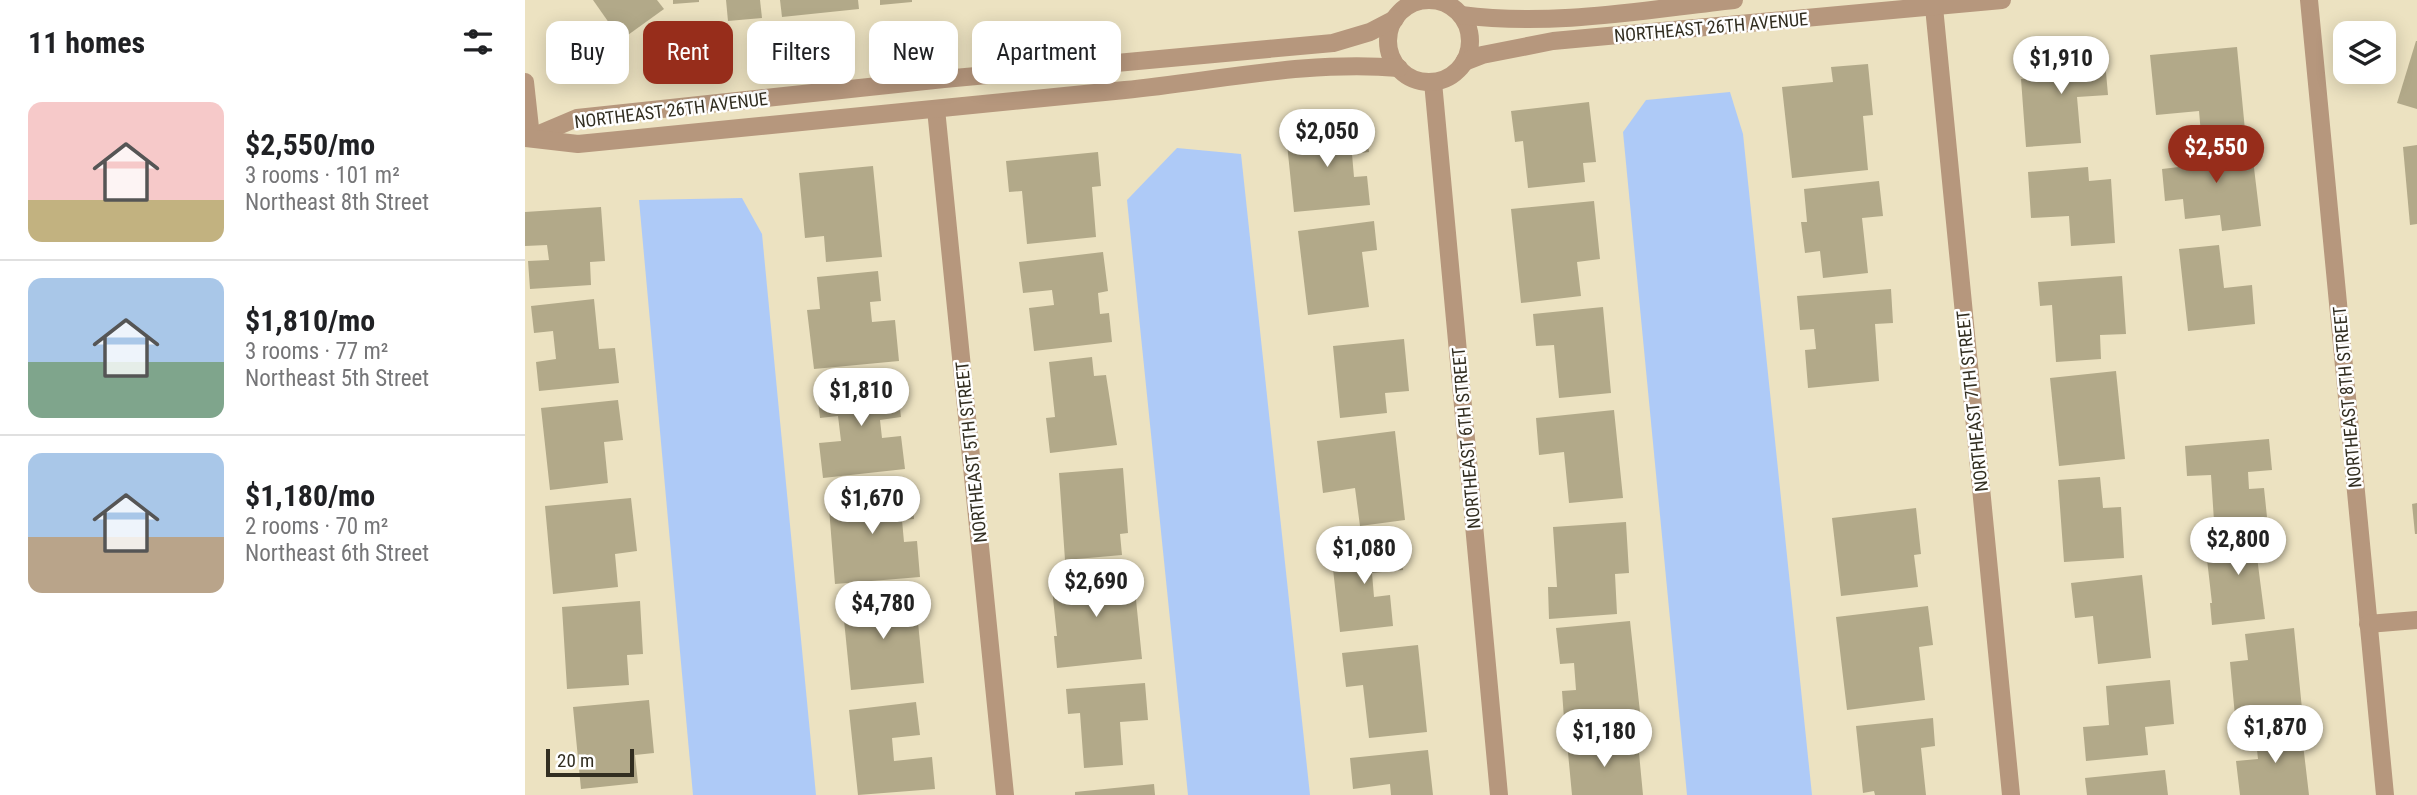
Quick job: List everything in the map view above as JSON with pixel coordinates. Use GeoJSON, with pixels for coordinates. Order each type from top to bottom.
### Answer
{"type":"FeatureCollection","features":[{"type":"Feature","properties":{"kind":"street","name":"NORTHEAST 26TH AVENUE"},"geometry":{"type":"LineString","coordinates":[[1461,15],[1500,20],[1552,20],[1734,0]]}},
{"type":"Feature","properties":{"kind":"street","name":"NORTHEAST 26TH AVENUE"},"geometry":{"type":"LineString","coordinates":[[1464,62],[1482,55],[1553,41],[2002,0]]}},
{"type":"Feature","properties":{"kind":"street","name":"NORTHEAST 8TH STREET"},"geometry":{"type":"LineString","coordinates":[[2309,0],[2385,795]]}},
{"type":"Feature","properties":{"kind":"street"},"geometry":{"type":"LineString","coordinates":[[1418,1],[1442,2],[1461,15],[1470,37],[1469,50],[1456,72],[1433,82],[1408,77],[1399,68],[1389,49],[1390,28],[1409,5],[1418,1]]}},
{"type":"Feature","properties":{"kind":"street","name":"NORTHEAST 7TH STREET"},"geometry":{"type":"LineString","coordinates":[[1934,7],[2011,795]]}},
{"type":"Feature","properties":{"kind":"street","name":"NORTHEAST 26TH AVENUE"},"geometry":{"type":"LineString","coordinates":[[528,137],[577,118],[944,79],[1333,43],[1370,32],[1395,19]]}},
{"type":"Feature","properties":{"kind":"street","name":"NORTHEAST 26TH AVENUE"},"geometry":{"type":"LineString","coordinates":[[528,137],[578,144],[1168,86],[1322,67],[1362,65],[1399,68]]}},
{"type":"Feature","properties":{"kind":"street"},"geometry":{"type":"LineString","coordinates":[[525,82],[528,137]]}},
{"type":"Feature","properties":{"kind":"street","name":"NORTHEAST 6TH STREET"},"geometry":{"type":"LineString","coordinates":[[1433,82],[1499,795]]}},
{"type":"Feature","properties":{"kind":"street","name":"NORTHEAST 5TH STREET"},"geometry":{"type":"LineString","coordinates":[[936,109],[1005,795]]}},
{"type":"Feature","properties":{"kind":"street"},"geometry":{"type":"LineString","coordinates":[[2368,624],[2417,620]]}},
{"type":"Feature","properties":{"kind":"water"},"geometry":{"type":"Polygon","coordinates":[[[1730,92],[1743,134],[1812,795],[1687,795],[1623,132],[1646,100],[1730,92]]]}},
{"type":"Feature","properties":{"kind":"water"},"geometry":{"type":"Polygon","coordinates":[[[1177,148],[1241,154],[1310,795],[1188,795],[1127,200],[1177,148]]]}},
{"type":"Feature","properties":{"kind":"water"},"geometry":{"type":"Polygon","coordinates":[[[742,198],[762,234],[816,795],[693,795],[639,200],[742,198]]]}},
{"type":"Feature","properties":{"kind":"building"},"geometry":{"type":"Polygon","coordinates":[[[593,0],[657,0],[664,9],[647,21],[643,21],[643,24],[629,34],[629,21],[608,21],[593,0]]]}},
{"type":"Feature","properties":{"kind":"building"},"geometry":{"type":"Polygon","coordinates":[[[673,0],[699,0],[699,2],[673,4],[673,0]]]}},
{"type":"Feature","properties":{"kind":"building"},"geometry":{"type":"Polygon","coordinates":[[[726,0],[760,0],[762,18],[728,21],[726,0]]]}},
{"type":"Feature","properties":{"kind":"building"},"geometry":{"type":"Polygon","coordinates":[[[780,0],[858,0],[859,9],[782,17],[780,0]]]}},
{"type":"Feature","properties":{"kind":"building"},"geometry":{"type":"Polygon","coordinates":[[[880,0],[912,0],[912,2],[880,5],[880,0]]]}},
{"type":"Feature","properties":{"kind":"building"},"geometry":{"type":"Polygon","coordinates":[[[2417,41],[2417,109],[2397,103],[2417,41]]]}},
{"type":"Feature","properties":{"kind":"building"},"geometry":{"type":"Polygon","coordinates":[[[2237,47],[2245,130],[2201,134],[2199,111],[2156,115],[2150,55],[2237,47]]]}},
{"type":"Feature","properties":{"kind":"building"},"geometry":{"type":"Polygon","coordinates":[[[2104,50],[2108,95],[2077,97],[2081,143],[2026,147],[2021,79],[2041,78],[2039,55],[2104,50]]]}},
{"type":"Feature","properties":{"kind":"building"},"geometry":{"type":"Polygon","coordinates":[[[1868,64],[1873,115],[1863,116],[1868,170],[1792,178],[1782,87],[1833,82],[1831,67],[1868,64]]]}},
{"type":"Feature","properties":{"kind":"building"},"geometry":{"type":"Polygon","coordinates":[[[1589,102],[1596,162],[1583,163],[1585,182],[1528,188],[1523,141],[1515,142],[1511,111],[1589,102]]]}},
{"type":"Feature","properties":{"kind":"building"},"geometry":{"type":"Polygon","coordinates":[[[1366,126],[1369,152],[1352,154],[1354,177],[1367,176],[1370,205],[1294,212],[1286,134],[1366,126]]]}},
{"type":"Feature","properties":{"kind":"building"},"geometry":{"type":"Polygon","coordinates":[[[2251,143],[2261,226],[2222,231],[2220,215],[2185,219],[2183,199],[2165,201],[2162,169],[2179,167],[2177,152],[2251,143]]]}},
{"type":"Feature","properties":{"kind":"building"},"geometry":{"type":"Polygon","coordinates":[[[2417,145],[2417,224],[2410,225],[2403,147],[2417,145]]]}},
{"type":"Feature","properties":{"kind":"building"},"geometry":{"type":"Polygon","coordinates":[[[1098,152],[1101,186],[1092,187],[1096,237],[1027,244],[1022,191],[1009,192],[1006,161],[1098,152]]]}},
{"type":"Feature","properties":{"kind":"building"},"geometry":{"type":"Polygon","coordinates":[[[873,166],[882,257],[826,262],[824,236],[805,238],[799,173],[873,166]]]}},
{"type":"Feature","properties":{"kind":"building"},"geometry":{"type":"Polygon","coordinates":[[[2088,167],[2089,181],[2111,179],[2115,243],[2071,246],[2069,216],[2031,218],[2028,172],[2088,167]]]}},
{"type":"Feature","properties":{"kind":"building"},"geometry":{"type":"Polygon","coordinates":[[[1879,181],[1883,216],[1862,218],[1868,273],[1823,278],[1820,251],[1805,253],[1801,222],[1807,222],[1804,189],[1879,181]]]}},
{"type":"Feature","properties":{"kind":"building"},"geometry":{"type":"Polygon","coordinates":[[[1594,201],[1600,259],[1577,262],[1581,296],[1521,303],[1511,209],[1594,201]]]}},
{"type":"Feature","properties":{"kind":"building"},"geometry":{"type":"Polygon","coordinates":[[[601,207],[605,261],[590,262],[591,285],[530,289],[528,261],[549,260],[547,245],[525,246],[525,212],[601,207]]]}},
{"type":"Feature","properties":{"kind":"building"},"geometry":{"type":"Polygon","coordinates":[[[1374,221],[1377,250],[1362,252],[1369,307],[1308,315],[1298,231],[1374,221]]]}},
{"type":"Feature","properties":{"kind":"building"},"geometry":{"type":"Polygon","coordinates":[[[2219,245],[2224,288],[2252,285],[2255,324],[2188,331],[2179,249],[2219,245]]]}},
{"type":"Feature","properties":{"kind":"building"},"geometry":{"type":"Polygon","coordinates":[[[1103,252],[1108,291],[1098,293],[1100,314],[1109,313],[1112,342],[1034,351],[1029,308],[1054,305],[1052,290],[1023,293],[1019,262],[1103,252]]]}},
{"type":"Feature","properties":{"kind":"building"},"geometry":{"type":"Polygon","coordinates":[[[878,271],[881,301],[870,302],[872,322],[895,320],[899,361],[814,369],[807,310],[820,309],[817,277],[878,271]]]}},
{"type":"Feature","properties":{"kind":"building"},"geometry":{"type":"Polygon","coordinates":[[[2122,276],[2126,334],[2100,335],[2101,359],[2056,362],[2052,305],[2040,306],[2038,282],[2122,276]]]}},
{"type":"Feature","properties":{"kind":"building"},"geometry":{"type":"Polygon","coordinates":[[[1891,289],[1893,323],[1875,324],[1879,381],[1808,388],[1805,350],[1816,349],[1814,329],[1800,330],[1797,296],[1891,289]]]}},
{"type":"Feature","properties":{"kind":"building"},"geometry":{"type":"Polygon","coordinates":[[[594,299],[599,349],[615,348],[619,383],[539,391],[536,362],[556,359],[553,331],[534,333],[531,306],[594,299]]]}},
{"type":"Feature","properties":{"kind":"building"},"geometry":{"type":"Polygon","coordinates":[[[1603,307],[1611,393],[1559,398],[1554,345],[1536,346],[1533,314],[1603,307]]]}},
{"type":"Feature","properties":{"kind":"building"},"geometry":{"type":"Polygon","coordinates":[[[1404,339],[1409,391],[1385,393],[1387,413],[1340,418],[1333,346],[1404,339]]]}},
{"type":"Feature","properties":{"kind":"building"},"geometry":{"type":"Polygon","coordinates":[[[1092,357],[1094,376],[1106,375],[1117,445],[1050,453],[1046,418],[1055,417],[1049,362],[1092,357]]]}},
{"type":"Feature","properties":{"kind":"building"},"geometry":{"type":"Polygon","coordinates":[[[2116,371],[2125,459],[2059,466],[2050,378],[2116,371]]]}},
{"type":"Feature","properties":{"kind":"building"},"geometry":{"type":"Polygon","coordinates":[[[896,377],[901,417],[880,420],[882,438],[901,436],[905,469],[823,478],[819,443],[841,441],[838,416],[820,418],[816,386],[896,377]]]}},
{"type":"Feature","properties":{"kind":"building"},"geometry":{"type":"Polygon","coordinates":[[[618,400],[623,440],[604,442],[608,483],[550,490],[541,408],[618,400]]]}},
{"type":"Feature","properties":{"kind":"building"},"geometry":{"type":"Polygon","coordinates":[[[1614,410],[1623,498],[1569,503],[1564,452],[1539,455],[1536,418],[1614,410]]]}},
{"type":"Feature","properties":{"kind":"building"},"geometry":{"type":"Polygon","coordinates":[[[1395,431],[1405,520],[1360,526],[1355,488],[1323,493],[1317,441],[1395,431]]]}},
{"type":"Feature","properties":{"kind":"building"},"geometry":{"type":"Polygon","coordinates":[[[2269,439],[2272,470],[2248,472],[2249,489],[2264,488],[2267,517],[2214,521],[2211,475],[2187,476],[2185,446],[2269,439]]]}},
{"type":"Feature","properties":{"kind":"building"},"geometry":{"type":"Polygon","coordinates":[[[1123,468],[1128,533],[1120,534],[1122,555],[1065,560],[1059,473],[1123,468]]]}},
{"type":"Feature","properties":{"kind":"building"},"geometry":{"type":"Polygon","coordinates":[[[2100,477],[2103,508],[2121,507],[2124,558],[2064,562],[2058,480],[2100,477]]]}},
{"type":"Feature","properties":{"kind":"building"},"geometry":{"type":"Polygon","coordinates":[[[912,488],[914,519],[902,520],[904,542],[917,541],[920,577],[835,584],[828,495],[912,488]]]}},
{"type":"Feature","properties":{"kind":"building"},"geometry":{"type":"Polygon","coordinates":[[[631,498],[637,551],[615,554],[618,587],[553,594],[545,506],[631,498]]]}},
{"type":"Feature","properties":{"kind":"building"},"geometry":{"type":"Polygon","coordinates":[[[2417,503],[2417,534],[2415,534],[2412,504],[2417,503]]]}},
{"type":"Feature","properties":{"kind":"building"},"geometry":{"type":"Polygon","coordinates":[[[1916,508],[1921,554],[1914,555],[1918,587],[1841,596],[1832,518],[1916,508]]]}},
{"type":"Feature","properties":{"kind":"building"},"geometry":{"type":"Polygon","coordinates":[[[1626,522],[1629,573],[1615,574],[1617,614],[1549,619],[1548,587],[1557,587],[1553,527],[1626,522]]]}},
{"type":"Feature","properties":{"kind":"building"},"geometry":{"type":"Polygon","coordinates":[[[2277,534],[2280,555],[2257,557],[2265,619],[2212,625],[2205,542],[2277,534]]]}},
{"type":"Feature","properties":{"kind":"building"},"geometry":{"type":"Polygon","coordinates":[[[1400,543],[1403,570],[1372,573],[1374,597],[1390,595],[1393,626],[1340,632],[1331,551],[1400,543]]]}},
{"type":"Feature","properties":{"kind":"building"},"geometry":{"type":"Polygon","coordinates":[[[1133,570],[1142,659],[1057,668],[1054,636],[1057,636],[1051,579],[1133,570]]]}},
{"type":"Feature","properties":{"kind":"building"},"geometry":{"type":"Polygon","coordinates":[[[2142,575],[2151,658],[2098,664],[2093,616],[2075,618],[2071,583],[2142,575]]]}},
{"type":"Feature","properties":{"kind":"building"},"geometry":{"type":"Polygon","coordinates":[[[915,592],[924,683],[851,690],[842,600],[915,592]]]}},
{"type":"Feature","properties":{"kind":"building"},"geometry":{"type":"Polygon","coordinates":[[[640,601],[643,654],[627,655],[629,685],[567,689],[562,607],[640,601]]]}},
{"type":"Feature","properties":{"kind":"building"},"geometry":{"type":"Polygon","coordinates":[[[1928,606],[1933,645],[1919,647],[1925,700],[1847,710],[1836,617],[1928,606]]]}},
{"type":"Feature","properties":{"kind":"building"},"geometry":{"type":"Polygon","coordinates":[[[1630,621],[1640,712],[1564,719],[1562,691],[1576,690],[1574,663],[1560,664],[1556,628],[1630,621]]]}},
{"type":"Feature","properties":{"kind":"building"},"geometry":{"type":"Polygon","coordinates":[[[2294,628],[2302,709],[2235,716],[2230,662],[2248,660],[2245,634],[2294,628]]]}},
{"type":"Feature","properties":{"kind":"building"},"geometry":{"type":"Polygon","coordinates":[[[1418,645],[1427,732],[1369,738],[1363,685],[1346,687],[1342,653],[1418,645]]]}},
{"type":"Feature","properties":{"kind":"building"},"geometry":{"type":"Polygon","coordinates":[[[2170,680],[2174,724],[2145,727],[2148,755],[2086,761],[2083,727],[2109,725],[2106,686],[2170,680]]]}},
{"type":"Feature","properties":{"kind":"building"},"geometry":{"type":"Polygon","coordinates":[[[1145,683],[1148,720],[1120,722],[1123,765],[1084,768],[1080,713],[1068,714],[1066,689],[1145,683]]]}},
{"type":"Feature","properties":{"kind":"building"},"geometry":{"type":"Polygon","coordinates":[[[649,700],[654,753],[635,755],[638,783],[581,789],[573,707],[649,700]]]}},
{"type":"Feature","properties":{"kind":"building"},"geometry":{"type":"Polygon","coordinates":[[[916,702],[920,735],[892,738],[894,761],[932,757],[935,789],[858,795],[849,710],[916,702]]]}},
{"type":"Feature","properties":{"kind":"building"},"geometry":{"type":"Polygon","coordinates":[[[1933,718],[1935,746],[1921,748],[1926,795],[1875,795],[1874,791],[1863,793],[1856,726],[1933,718]]]}},
{"type":"Feature","properties":{"kind":"building"},"geometry":{"type":"Polygon","coordinates":[[[2301,727],[2309,795],[2240,795],[2236,761],[2258,759],[2255,732],[2301,727]]]}},
{"type":"Feature","properties":{"kind":"building"},"geometry":{"type":"Polygon","coordinates":[[[1620,737],[1622,755],[1639,753],[1643,795],[1572,795],[1567,742],[1620,737]]]}},
{"type":"Feature","properties":{"kind":"building"},"geometry":{"type":"Polygon","coordinates":[[[1428,750],[1433,795],[1391,795],[1390,784],[1353,789],[1350,758],[1428,750]]]}},
{"type":"Feature","properties":{"kind":"building"},"geometry":{"type":"Polygon","coordinates":[[[2165,770],[2168,795],[2087,795],[2085,778],[2165,770]]]}},
{"type":"Feature","properties":{"kind":"building"},"geometry":{"type":"Polygon","coordinates":[[[1154,784],[1155,795],[1075,795],[1075,792],[1154,784]]]}}]}
